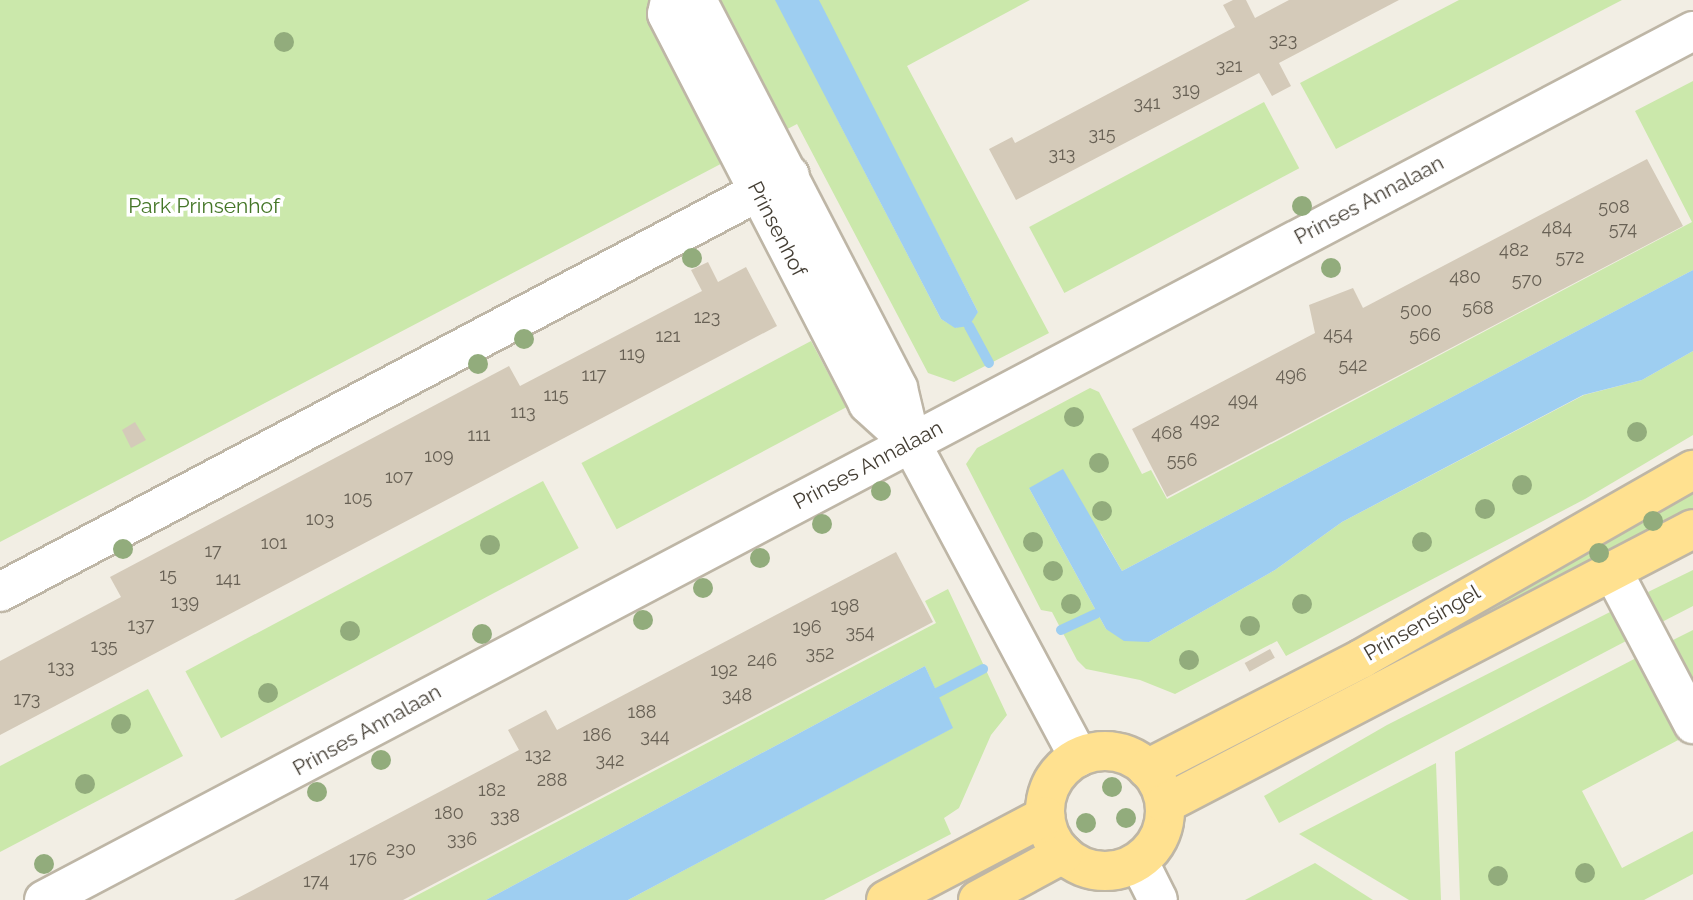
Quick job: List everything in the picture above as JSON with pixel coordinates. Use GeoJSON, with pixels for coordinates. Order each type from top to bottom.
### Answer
{"type":"FeatureCollection","features":[{"type":"Feature","properties":{"kind":"main road","name":"Prinsensingel"},"geometry":{"type":"LineString","coordinates":[[1147,769],[1361,659],[1693,470]]}},
{"type":"Feature","properties":{"kind":"main road","name":"Prinsensingel"},"geometry":{"type":"LineString","coordinates":[[1165,804],[1693,529]]}},
{"type":"Feature","properties":{"kind":"main road"},"geometry":{"type":"LineString","coordinates":[[1115,752],[1147,769],[1165,804],[1160,837],[1139,862],[1100,872],[1063,854],[1045,816],[1053,781],[1079,757],[1115,752]]}},
{"type":"Feature","properties":{"kind":"main road"},"geometry":{"type":"LineString","coordinates":[[886,900],[1045,816]]}},
{"type":"Feature","properties":{"kind":"main road"},"geometry":{"type":"LineString","coordinates":[[978,900],[1063,854]]}},
{"type":"Feature","properties":{"kind":"street","name":"Prinsenhof"},"geometry":{"type":"LineString","coordinates":[[670,0],[667,14],[898,388],[911,443],[1079,757]]}},
{"type":"Feature","properties":{"kind":"street","name":"Prinsenhof"},"geometry":{"type":"LineString","coordinates":[[697,0],[774,185]]}},
{"type":"Feature","properties":{"kind":"street","name":"Prinses Annalaan"},"geometry":{"type":"LineString","coordinates":[[44,900],[1693,31]]}},
{"type":"Feature","properties":{"kind":"street"},"geometry":{"type":"LineString","coordinates":[[0,592],[774,185]]}},
{"type":"Feature","properties":{"kind":"street"},"geometry":{"type":"LineString","coordinates":[[1613,572],[1693,724]]}},
{"type":"Feature","properties":{"kind":"street"},"geometry":{"type":"LineString","coordinates":[[1139,862],[1158,900]]}},
{"type":"Feature","properties":{"kind":"green space","name":"Park Prinsenhof"},"geometry":{"type":"Polygon","coordinates":[[[0,0],[1030,0],[907,66],[1049,333],[954,382],[928,373],[797,124],[0,542],[0,0]],[[863,89],[831,107],[941,319],[956,328],[978,312],[863,89]]]}},
{"type":"Feature","properties":{"kind":"green space"},"geometry":{"type":"Polygon","coordinates":[[[1459,0],[1622,0],[1336,149],[1300,83],[1459,0]]]}},
{"type":"Feature","properties":{"kind":"green space"},"geometry":{"type":"Polygon","coordinates":[[[1693,81],[1693,270],[1122,571],[1101,534],[1029,488],[1106,629],[1149,642],[1275,570],[1342,522],[1584,395],[1642,380],[1693,351],[1693,435],[1585,499],[1286,656],[1277,641],[1175,694],[1140,680],[1086,669],[1077,660],[1052,612],[1041,610],[966,464],[977,448],[1090,388],[1099,392],[1142,474],[1151,470],[1167,499],[1692,222],[1635,111],[1693,81]]]}},
{"type":"Feature","properties":{"kind":"green space"},"geometry":{"type":"Polygon","coordinates":[[[1264,102],[1299,168],[1064,293],[1029,227],[1264,102]]]}},
{"type":"Feature","properties":{"kind":"green space"},"geometry":{"type":"Polygon","coordinates":[[[811,341],[846,407],[617,529],[581,463],[811,341]]]}},
{"type":"Feature","properties":{"kind":"green space"},"geometry":{"type":"Polygon","coordinates":[[[543,481],[579,548],[221,738],[185,671],[543,481]]]}},
{"type":"Feature","properties":{"kind":"green space"},"geometry":{"type":"Polygon","coordinates":[[[1693,483],[1693,520],[1239,750],[1232,736],[1693,483]]]}},
{"type":"Feature","properties":{"kind":"green space"},"geometry":{"type":"Polygon","coordinates":[[[1693,570],[1693,606],[1660,623],[1648,592],[1693,570]]]}},
{"type":"Feature","properties":{"kind":"green space"},"geometry":{"type":"Polygon","coordinates":[[[948,589],[1007,715],[991,735],[959,808],[944,818],[951,834],[824,900],[628,900],[952,728],[925,666],[486,900],[408,900],[936,623],[925,601],[948,589]]]}},
{"type":"Feature","properties":{"kind":"green space"},"geometry":{"type":"Polygon","coordinates":[[[1614,610],[1628,640],[1279,823],[1264,796],[1387,725],[1614,610]]]}},
{"type":"Feature","properties":{"kind":"green space"},"geometry":{"type":"Polygon","coordinates":[[[1693,630],[1693,689],[1669,642],[1693,630]]]}},
{"type":"Feature","properties":{"kind":"green space"},"geometry":{"type":"Polygon","coordinates":[[[1640,656],[1682,738],[1582,791],[1622,868],[1693,831],[1693,874],[1644,900],[1460,900],[1455,752],[1640,656]]]}},
{"type":"Feature","properties":{"kind":"green space"},"geometry":{"type":"Polygon","coordinates":[[[148,689],[183,756],[0,852],[0,766],[148,689]]]}},
{"type":"Feature","properties":{"kind":"green space"},"geometry":{"type":"Polygon","coordinates":[[[1436,763],[1441,900],[1409,900],[1299,834],[1436,763]]]}},
{"type":"Feature","properties":{"kind":"green space"},"geometry":{"type":"Polygon","coordinates":[[[1315,863],[1373,900],[1245,900],[1315,863]]]}},
{"type":"Feature","properties":{"kind":"water"},"geometry":{"type":"Polygon","coordinates":[[[775,0],[819,0],[978,312],[969,326],[955,328],[941,319],[775,0]]]}},
{"type":"Feature","properties":{"kind":"water"},"geometry":{"type":"Polygon","coordinates":[[[1693,270],[1693,351],[1642,380],[1583,395],[1342,522],[1275,570],[1149,642],[1124,641],[1106,629],[1029,488],[1063,469],[1122,571],[1693,270]]]}},
{"type":"Feature","properties":{"kind":"water"},"geometry":{"type":"Polygon","coordinates":[[[925,666],[953,728],[628,900],[486,900],[925,666]]]}},
{"type":"Feature","properties":{"kind":"building"},"geometry":{"type":"Polygon","coordinates":[[[1233,0],[1246,0],[1255,18],[1289,0],[1399,0],[1279,63],[1291,86],[1272,96],[1259,73],[1016,200],[989,149],[1012,137],[1015,143],[1235,27],[1223,5],[1233,0]]]}},
{"type":"Feature","properties":{"kind":"building"},"geometry":{"type":"Polygon","coordinates":[[[1647,159],[1683,226],[1167,497],[1132,429],[1315,333],[1309,305],[1353,288],[1363,308],[1647,159]]]}},
{"type":"Feature","properties":{"kind":"building"},"geometry":{"type":"Polygon","coordinates":[[[708,262],[718,282],[746,267],[777,326],[0,735],[0,661],[121,597],[110,577],[509,366],[520,386],[702,291],[691,270],[708,262]]]}},
{"type":"Feature","properties":{"kind":"building"},"geometry":{"type":"Polygon","coordinates":[[[135,422],[146,440],[131,448],[122,430],[135,422]]]}},
{"type":"Feature","properties":{"kind":"building"},"geometry":{"type":"Polygon","coordinates":[[[896,552],[933,622],[403,900],[234,900],[519,750],[508,730],[546,710],[557,730],[896,552]]]}},
{"type":"Feature","properties":{"kind":"building"},"geometry":{"type":"Polygon","coordinates":[[[1270,649],[1275,658],[1249,672],[1245,663],[1270,649]]]}},
{"type":"Feature","properties":{"kind":"waterway"},"geometry":{"type":"LineString","coordinates":[[969,326],[989,363]]}},
{"type":"Feature","properties":{"kind":"waterway"},"geometry":{"type":"LineString","coordinates":[[1061,630],[1096,614]]}},
{"type":"Feature","properties":{"kind":"waterway"},"geometry":{"type":"LineString","coordinates":[[937,693],[983,669]]}}]}
